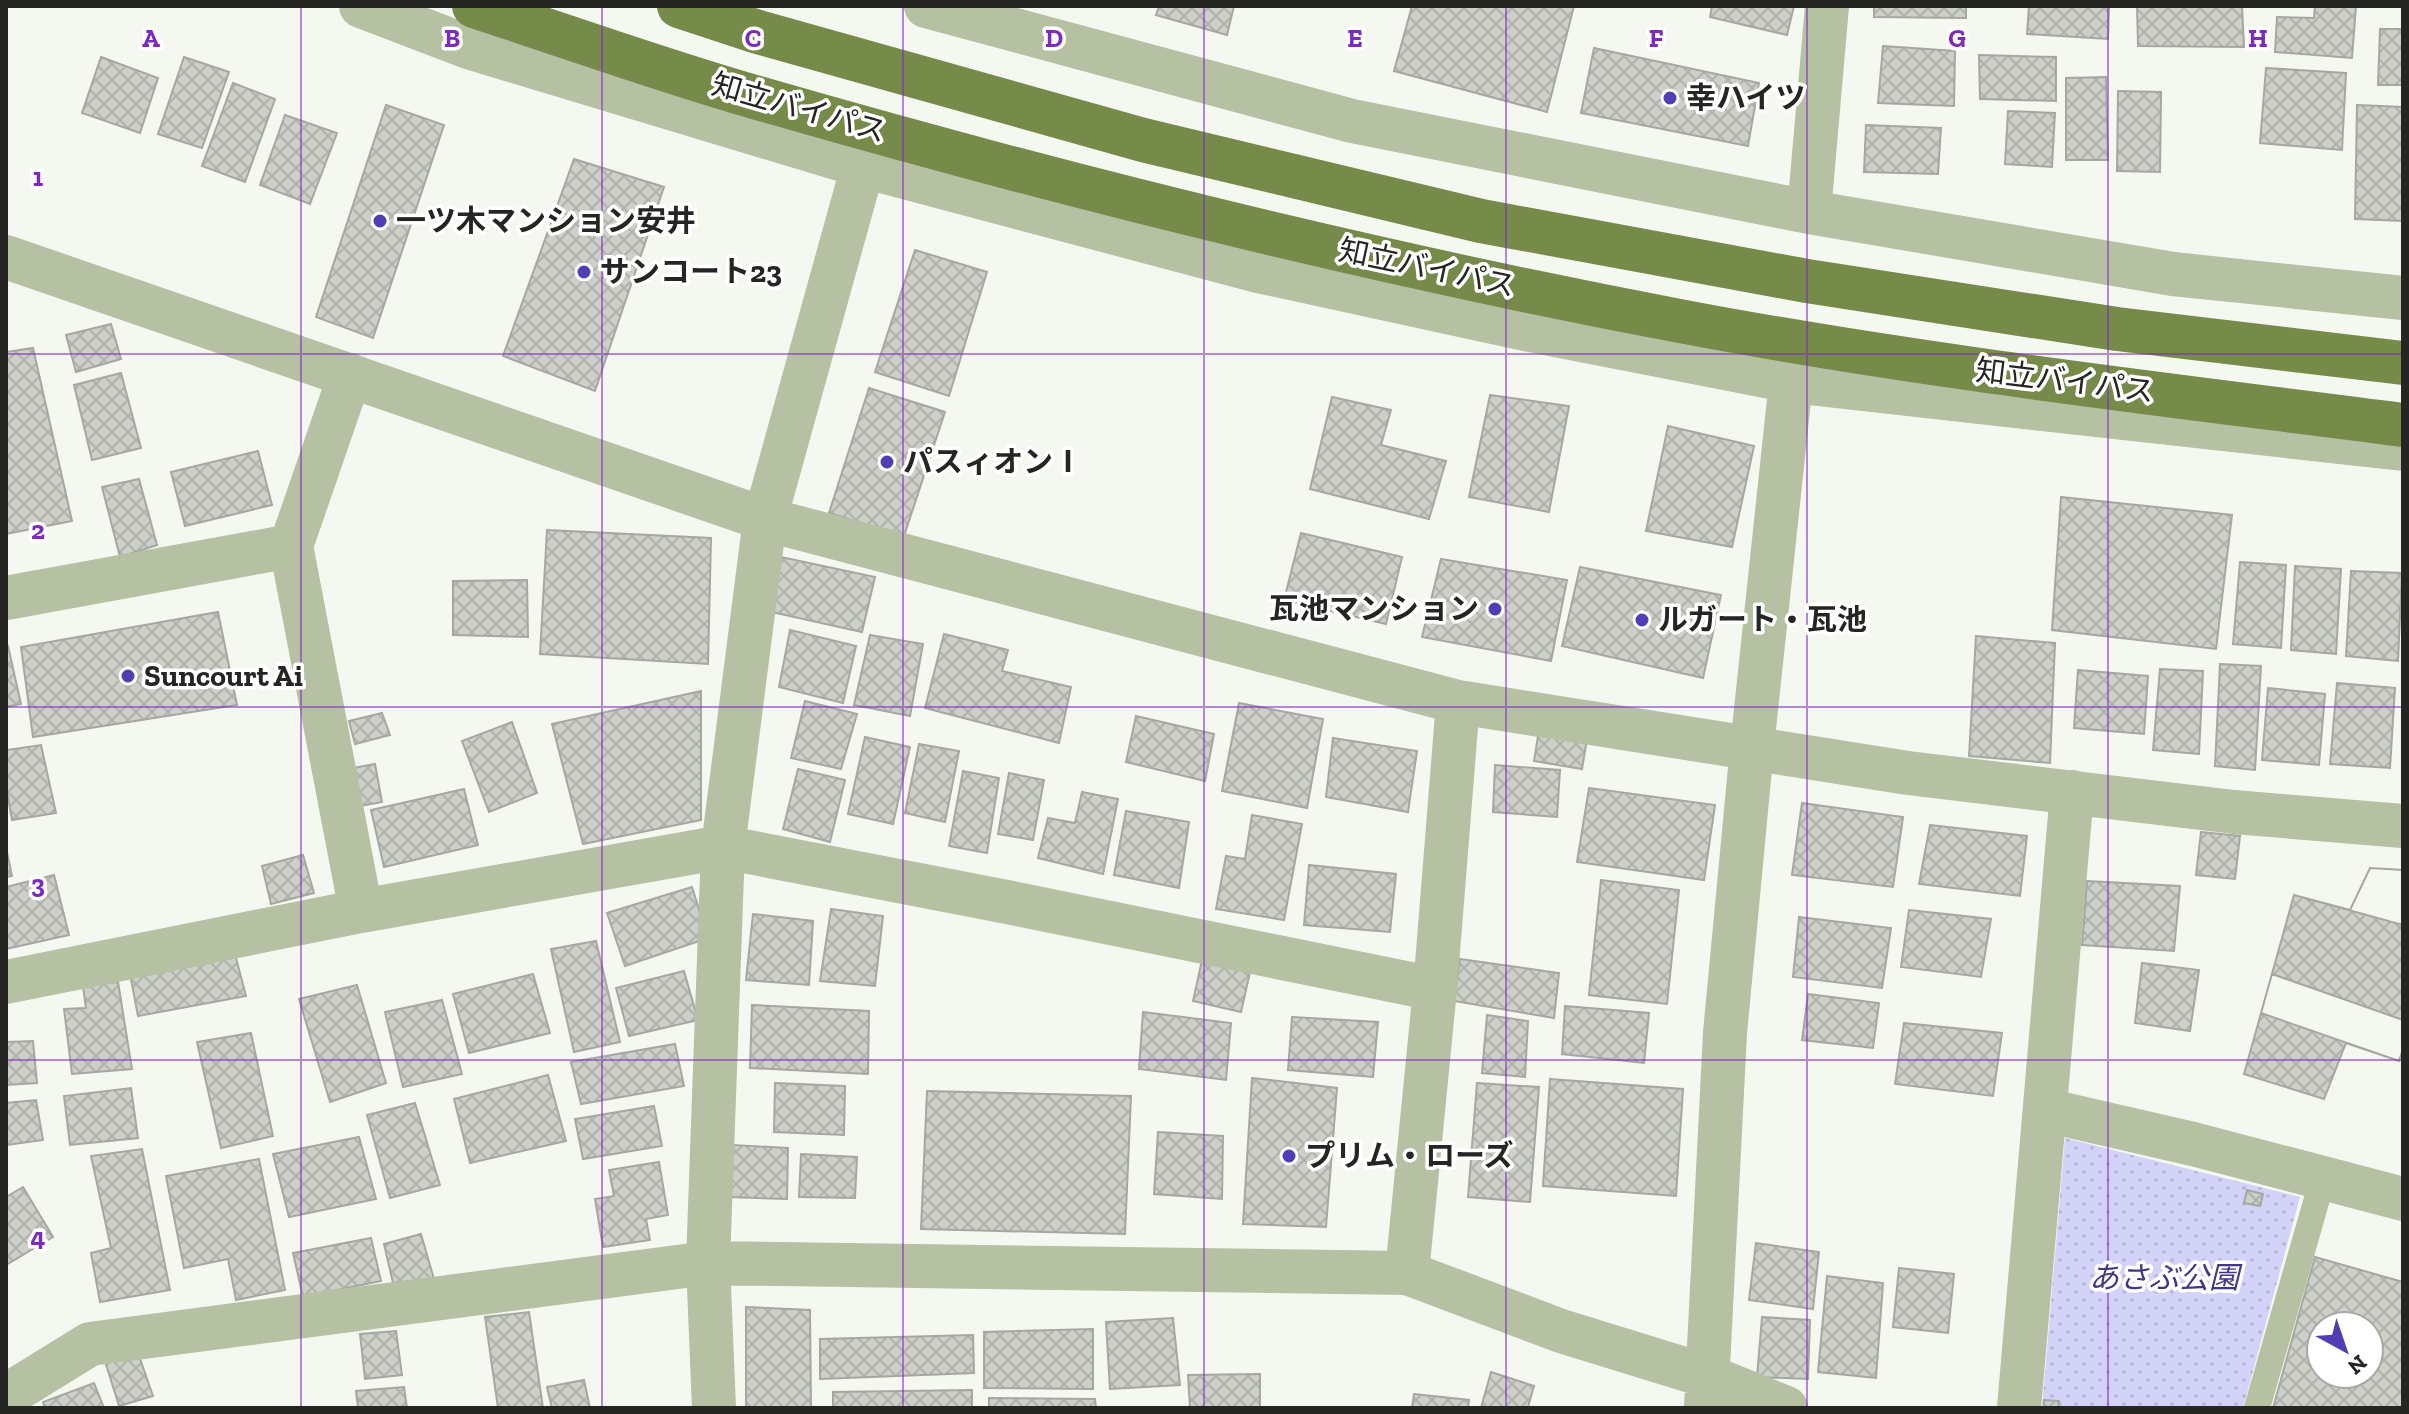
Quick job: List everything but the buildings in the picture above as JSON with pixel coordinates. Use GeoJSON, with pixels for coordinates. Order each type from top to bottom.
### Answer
{"type":"FeatureCollection","features":[{"type":"Feature","properties":{"kind":"highway","name":"知立バイパス"},"geometry":{"type":"LineString","coordinates":[[474,6],[784,105],[1132,201],[1457,277],[1687,322],[1911,361],[2403,425]]}},
{"type":"Feature","properties":{"kind":"highway","name":"知立バイパス"},"geometry":{"type":"LineString","coordinates":[[679,6],[758,32],[1128,136],[1481,221],[1807,281],[2101,326],[2403,363]]}},
{"type":"Feature","properties":{"kind":"street"},"geometry":{"type":"LineString","coordinates":[[361,6],[468,47],[863,166],[1258,271],[1525,329],[1791,381],[2403,449]]}},
{"type":"Feature","properties":{"kind":"street"},"geometry":{"type":"LineString","coordinates":[[926,6],[1352,121],[1809,212],[2173,274],[2403,298]]}},
{"type":"Feature","properties":{"kind":"street"},"geometry":{"type":"LineString","coordinates":[[1809,212],[1827,6]]}},
{"type":"Feature","properties":{"kind":"street"},"geometry":{"type":"LineString","coordinates":[[714,1408],[708,1263],[723,847],[765,519],[863,166]]}},
{"type":"Feature","properties":{"kind":"street"},"geometry":{"type":"LineString","coordinates":[[6,257],[765,519],[1458,702],[1908,773],[2234,812],[2403,826]]}},
{"type":"Feature","properties":{"kind":"street"},"geometry":{"type":"LineString","coordinates":[[350,375],[291,546],[361,911]]}},
{"type":"Feature","properties":{"kind":"street"},"geometry":{"type":"LineString","coordinates":[[1706,1392],[1725,1033],[1791,381]]}},
{"type":"Feature","properties":{"kind":"street"},"geometry":{"type":"LineString","coordinates":[[6,598],[291,546]]}},
{"type":"Feature","properties":{"kind":"street"},"geometry":{"type":"LineString","coordinates":[[1407,1273],[1435,989],[1458,702]]}},
{"type":"Feature","properties":{"kind":"street"},"geometry":{"type":"LineString","coordinates":[[2019,1408],[2072,792]]}},
{"type":"Feature","properties":{"kind":"street"},"geometry":{"type":"LineString","coordinates":[[6,982],[361,911],[723,847],[1435,989]]}},
{"type":"Feature","properties":{"kind":"street"},"geometry":{"type":"LineString","coordinates":[[2045,1110],[2193,1144],[2403,1199]]}},
{"type":"Feature","properties":{"kind":"street"},"geometry":{"type":"LineString","coordinates":[[6,1396],[90,1344],[708,1263],[1407,1273],[1561,1331],[1706,1392],[1786,1408]]}},
{"type":"Feature","properties":{"kind":"lane"},"geometry":{"type":"LineString","coordinates":[[2257,1408],[2323,1178]]}},
{"type":"Feature","properties":{"kind":"green space","name":"あさぶ公園"},"geometry":{"type":"Polygon","coordinates":[[[2065,1138],[2300,1197],[2243,1408],[2042,1408],[2065,1138]]]}},
{"type":"Feature","properties":{"kind":"place","name":"幸ハイツ"},"geometry":{"type":"Point","coordinates":[1670,98]}},
{"type":"Feature","properties":{"kind":"place","name":"一ツ木マンション安井"},"geometry":{"type":"Point","coordinates":[380,221]}},
{"type":"Feature","properties":{"kind":"place","name":"サンコート23"},"geometry":{"type":"Point","coordinates":[584,272]}},
{"type":"Feature","properties":{"kind":"place","name":"パスィオンⅠ"},"geometry":{"type":"Point","coordinates":[887,462]}},
{"type":"Feature","properties":{"kind":"place","name":"瓦池マンション"},"geometry":{"type":"Point","coordinates":[1495,609]}},
{"type":"Feature","properties":{"kind":"place","name":"ルガート・瓦池"},"geometry":{"type":"Point","coordinates":[1642,620]}},
{"type":"Feature","properties":{"kind":"place","name":"Suncourt Ai"},"geometry":{"type":"Point","coordinates":[128,676]}},
{"type":"Feature","properties":{"kind":"place","name":"プリム・ローズ"},"geometry":{"type":"Point","coordinates":[1289,1156]}}]}
